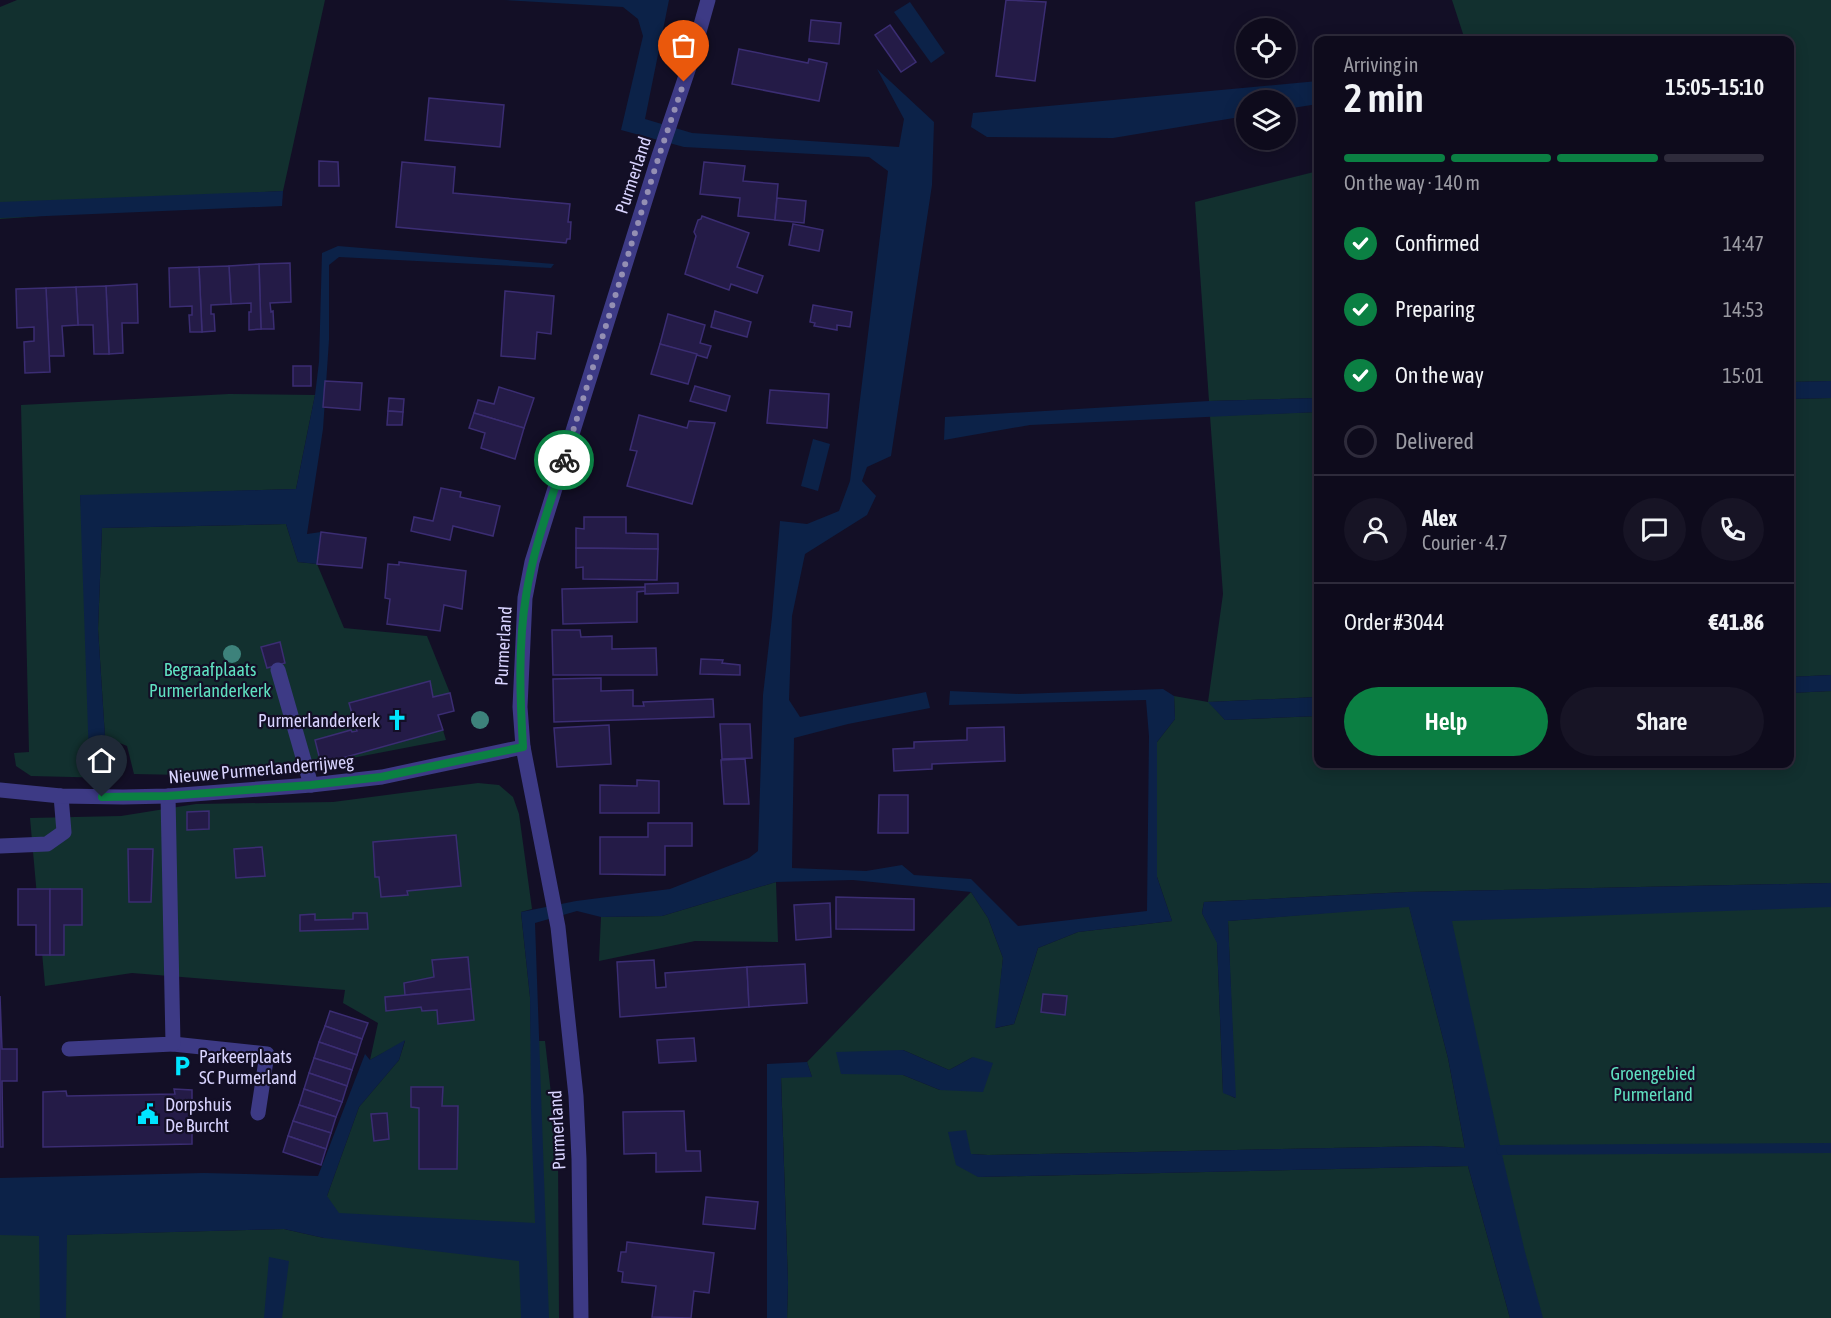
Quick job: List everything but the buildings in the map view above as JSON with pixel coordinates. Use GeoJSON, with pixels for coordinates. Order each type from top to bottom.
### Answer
{"type":"FeatureCollection","features":[{"type":"Feature","properties":{"kind":"street","name":"Purmerland"},"geometry":{"type":"LineString","coordinates":[[581,1318],[576,1096],[554,898],[523,747],[520,677],[525,598],[532,562],[708,0]]}},
{"type":"Feature","properties":{"kind":"street"},"geometry":{"type":"LineString","coordinates":[[278,670],[311,785]]}},
{"type":"Feature","properties":{"kind":"street","name":"Nieuwe Purmerlanderrijweg"},"geometry":{"type":"LineString","coordinates":[[0,790],[61,796],[168,796],[311,785],[381,777],[523,747]]}},
{"type":"Feature","properties":{"kind":"street"},"geometry":{"type":"LineString","coordinates":[[0,846],[47,844],[64,832],[61,796]]}},
{"type":"Feature","properties":{"kind":"street"},"geometry":{"type":"LineString","coordinates":[[168,796],[173,1044]]}},
{"type":"Feature","properties":{"kind":"street"},"geometry":{"type":"LineString","coordinates":[[69,1049],[173,1044],[267,1054],[258,1113]]}},
{"type":"Feature","properties":{"kind":"green space"},"geometry":{"type":"Polygon","coordinates":[[[17,0],[325,0],[283,191],[212,196],[36,217],[0,219],[0,7],[17,0]]]}},
{"type":"Feature","properties":{"kind":"green space"},"geometry":{"type":"Polygon","coordinates":[[[1452,0],[1831,0],[1831,381],[1794,382],[1794,36],[1464,36],[1452,0]]]}},
{"type":"Feature","properties":{"kind":"green space"},"geometry":{"type":"Polygon","coordinates":[[[1314,172],[1314,398],[1209,401],[1195,202],[1314,172]]]}},
{"type":"Feature","properties":{"kind":"green space"},"geometry":{"type":"Polygon","coordinates":[[[229,394],[315,395],[296,489],[80,496],[105,768],[112,778],[31,776],[16,766],[14,753],[29,752],[21,405],[229,394]]]}},
{"type":"Feature","properties":{"kind":"green space"},"geometry":{"type":"Polygon","coordinates":[[[1831,398],[1831,675],[1794,677],[1794,399],[1831,398]]]}},
{"type":"Feature","properties":{"kind":"green space"},"geometry":{"type":"Polygon","coordinates":[[[1314,412],[1314,697],[1209,702],[1225,720],[1314,716],[1314,768],[1794,768],[1794,693],[1831,691],[1831,883],[1407,892],[1204,902],[1202,913],[1217,942],[1223,1092],[1235,1098],[1228,921],[1409,906],[1448,1058],[1465,1148],[1431,1146],[988,1155],[971,1154],[948,1132],[978,1177],[1468,1166],[1510,1318],[787,1318],[788,1283],[781,1077],[812,1077],[807,1062],[971,892],[988,918],[1003,958],[996,1028],[1014,1024],[1038,948],[1078,932],[1172,921],[1157,877],[1157,742],[1175,719],[1174,696],[1208,702],[1223,594],[1210,416],[1314,412]],[[903,1050],[903,1075],[940,1090],[973,1057],[949,1070],[903,1050]]]}},
{"type":"Feature","properties":{"kind":"green space","name":"Begraafplaats Purmerlanderkerk"},"geometry":{"type":"Polygon","coordinates":[[[286,524],[298,562],[317,564],[344,628],[427,636],[450,693],[433,697],[430,682],[319,754],[321,764],[184,775],[134,774],[127,746],[105,737],[98,629],[102,528],[286,524]]]}},
{"type":"Feature","properties":{"kind":"green space"},"geometry":{"type":"Polygon","coordinates":[[[443,730],[446,740],[321,764],[443,730]]]}},
{"type":"Feature","properties":{"kind":"green space"},"geometry":{"type":"Polygon","coordinates":[[[478,783],[499,785],[513,797],[519,814],[532,909],[521,912],[530,997],[531,1041],[545,1041],[558,1155],[559,1318],[0,1318],[0,1207],[55,1235],[284,1229],[324,1238],[327,1196],[359,1107],[399,1060],[405,1041],[370,1060],[378,1023],[343,1003],[345,990],[132,973],[45,986],[30,818],[121,816],[196,804],[333,802],[478,783]]]}},
{"type":"Feature","properties":{"kind":"green space"},"geometry":{"type":"Polygon","coordinates":[[[776,882],[778,942],[695,941],[599,961],[601,917],[662,916],[776,882]]]}},
{"type":"Feature","properties":{"kind":"green space","name":"Groengebied Purmerland"},"geometry":{"type":"Polygon","coordinates":[[[1831,895],[1831,1318],[1526,1318],[1429,915],[1831,895]]]}},
{"type":"Feature","properties":{"kind":"water"},"geometry":{"type":"Polygon","coordinates":[[[504,0],[669,0],[645,119],[692,133],[899,147],[904,119],[877,69],[934,122],[932,185],[891,456],[867,467],[862,481],[876,496],[867,515],[805,554],[792,616],[789,700],[800,717],[926,692],[930,708],[848,724],[794,738],[792,868],[866,871],[902,865],[914,875],[971,879],[1018,926],[1147,911],[1149,736],[1146,700],[949,705],[950,691],[1019,694],[1163,689],[1174,696],[1175,719],[1157,742],[1157,877],[1172,921],[1078,932],[1038,948],[1014,1024],[995,1028],[1003,958],[988,918],[971,892],[853,880],[776,882],[662,916],[601,917],[577,911],[535,923],[549,1318],[521,1318],[519,1261],[324,1238],[284,1229],[67,1235],[66,1318],[40,1318],[39,1236],[0,1235],[0,1178],[204,1173],[318,1176],[365,1054],[370,1060],[405,1040],[399,1060],[359,1107],[327,1196],[339,1213],[535,1223],[530,997],[521,912],[576,901],[670,889],[749,858],[758,851],[763,695],[780,521],[807,524],[839,511],[850,481],[888,171],[869,157],[684,147],[621,130],[643,36],[638,19],[623,7],[504,0]]]}},
{"type":"Feature","properties":{"kind":"water"},"geometry":{"type":"Polygon","coordinates":[[[910,2],[945,53],[931,63],[894,12],[910,2]]]}},
{"type":"Feature","properties":{"kind":"water"},"geometry":{"type":"Polygon","coordinates":[[[1314,81],[1314,105],[1296,107],[1296,90],[1236,90],[1236,118],[1113,138],[987,137],[971,127],[973,113],[1314,81]]]}},
{"type":"Feature","properties":{"kind":"water"},"geometry":{"type":"Polygon","coordinates":[[[283,191],[282,206],[0,218],[0,202],[283,191]]]}},
{"type":"Feature","properties":{"kind":"water"},"geometry":{"type":"Polygon","coordinates":[[[338,246],[554,264],[551,268],[339,257],[329,265],[329,340],[323,429],[307,534],[321,532],[317,564],[298,562],[286,524],[102,528],[98,629],[105,737],[119,764],[118,778],[112,778],[105,768],[89,759],[80,495],[296,489],[315,395],[319,362],[322,253],[338,246]]]}},
{"type":"Feature","properties":{"kind":"water"},"geometry":{"type":"Polygon","coordinates":[[[1831,381],[1831,398],[1794,399],[1794,382],[1831,381]]]}},
{"type":"Feature","properties":{"kind":"water"},"geometry":{"type":"Polygon","coordinates":[[[1314,398],[1314,412],[1030,425],[944,440],[945,417],[1209,401],[1314,398]]]}},
{"type":"Feature","properties":{"kind":"water"},"geometry":{"type":"Polygon","coordinates":[[[813,439],[830,444],[818,491],[801,486],[813,439]]]}},
{"type":"Feature","properties":{"kind":"water"},"geometry":{"type":"Polygon","coordinates":[[[1831,675],[1831,691],[1794,693],[1794,677],[1831,675]]]}},
{"type":"Feature","properties":{"kind":"water"},"geometry":{"type":"Polygon","coordinates":[[[1314,697],[1314,716],[1225,720],[1208,702],[1314,697]]]}},
{"type":"Feature","properties":{"kind":"water"},"geometry":{"type":"Polygon","coordinates":[[[1831,883],[1831,907],[1452,921],[1501,1150],[1543,1318],[1510,1318],[1468,1166],[978,1177],[956,1165],[948,1132],[966,1130],[971,1154],[988,1155],[1431,1146],[1465,1148],[1448,1058],[1409,907],[1228,921],[1236,1098],[1223,1093],[1217,943],[1202,913],[1204,902],[1407,892],[1831,883]]]}},
{"type":"Feature","properties":{"kind":"water"},"geometry":{"type":"Polygon","coordinates":[[[903,1050],[949,1070],[973,1057],[993,1063],[983,1092],[940,1090],[903,1075],[841,1074],[836,1052],[903,1050]]]}},
{"type":"Feature","properties":{"kind":"water"},"geometry":{"type":"Polygon","coordinates":[[[807,1062],[812,1077],[781,1078],[788,1283],[787,1318],[767,1318],[767,1064],[807,1062]]]}},
{"type":"Feature","properties":{"kind":"water"},"geometry":{"type":"Polygon","coordinates":[[[269,1257],[289,1261],[282,1318],[264,1318],[269,1257]]]}},
{"type":"Feature","properties":{"kind":"waterway"},"geometry":{"type":"LineString","coordinates":[[1501,1150],[1831,1148]]}},
{"type":"Feature","properties":{"kind":"way so far"},"geometry":{"type":"LineString","coordinates":[[564,460],[684,82]]}},
{"type":"Feature","properties":{"kind":"place","name":"Purmerlanderkerk"},"geometry":{"type":"Point","coordinates":[397,720]}},
{"type":"Feature","properties":{"kind":"place","name":"Parkeerplaats SC Purmerland"},"geometry":{"type":"Point","coordinates":[182,1066]}},
{"type":"Feature","properties":{"kind":"place","name":"Dorpshuis De Burcht"},"geometry":{"type":"Point","coordinates":[148,1114]}},
{"type":"Feature","properties":{"kind":"route"},"geometry":{"type":"LineString","coordinates":[[102,797],[168,796],[381,777],[523,747],[520,677],[525,598],[532,562],[564,460]]}}]}
